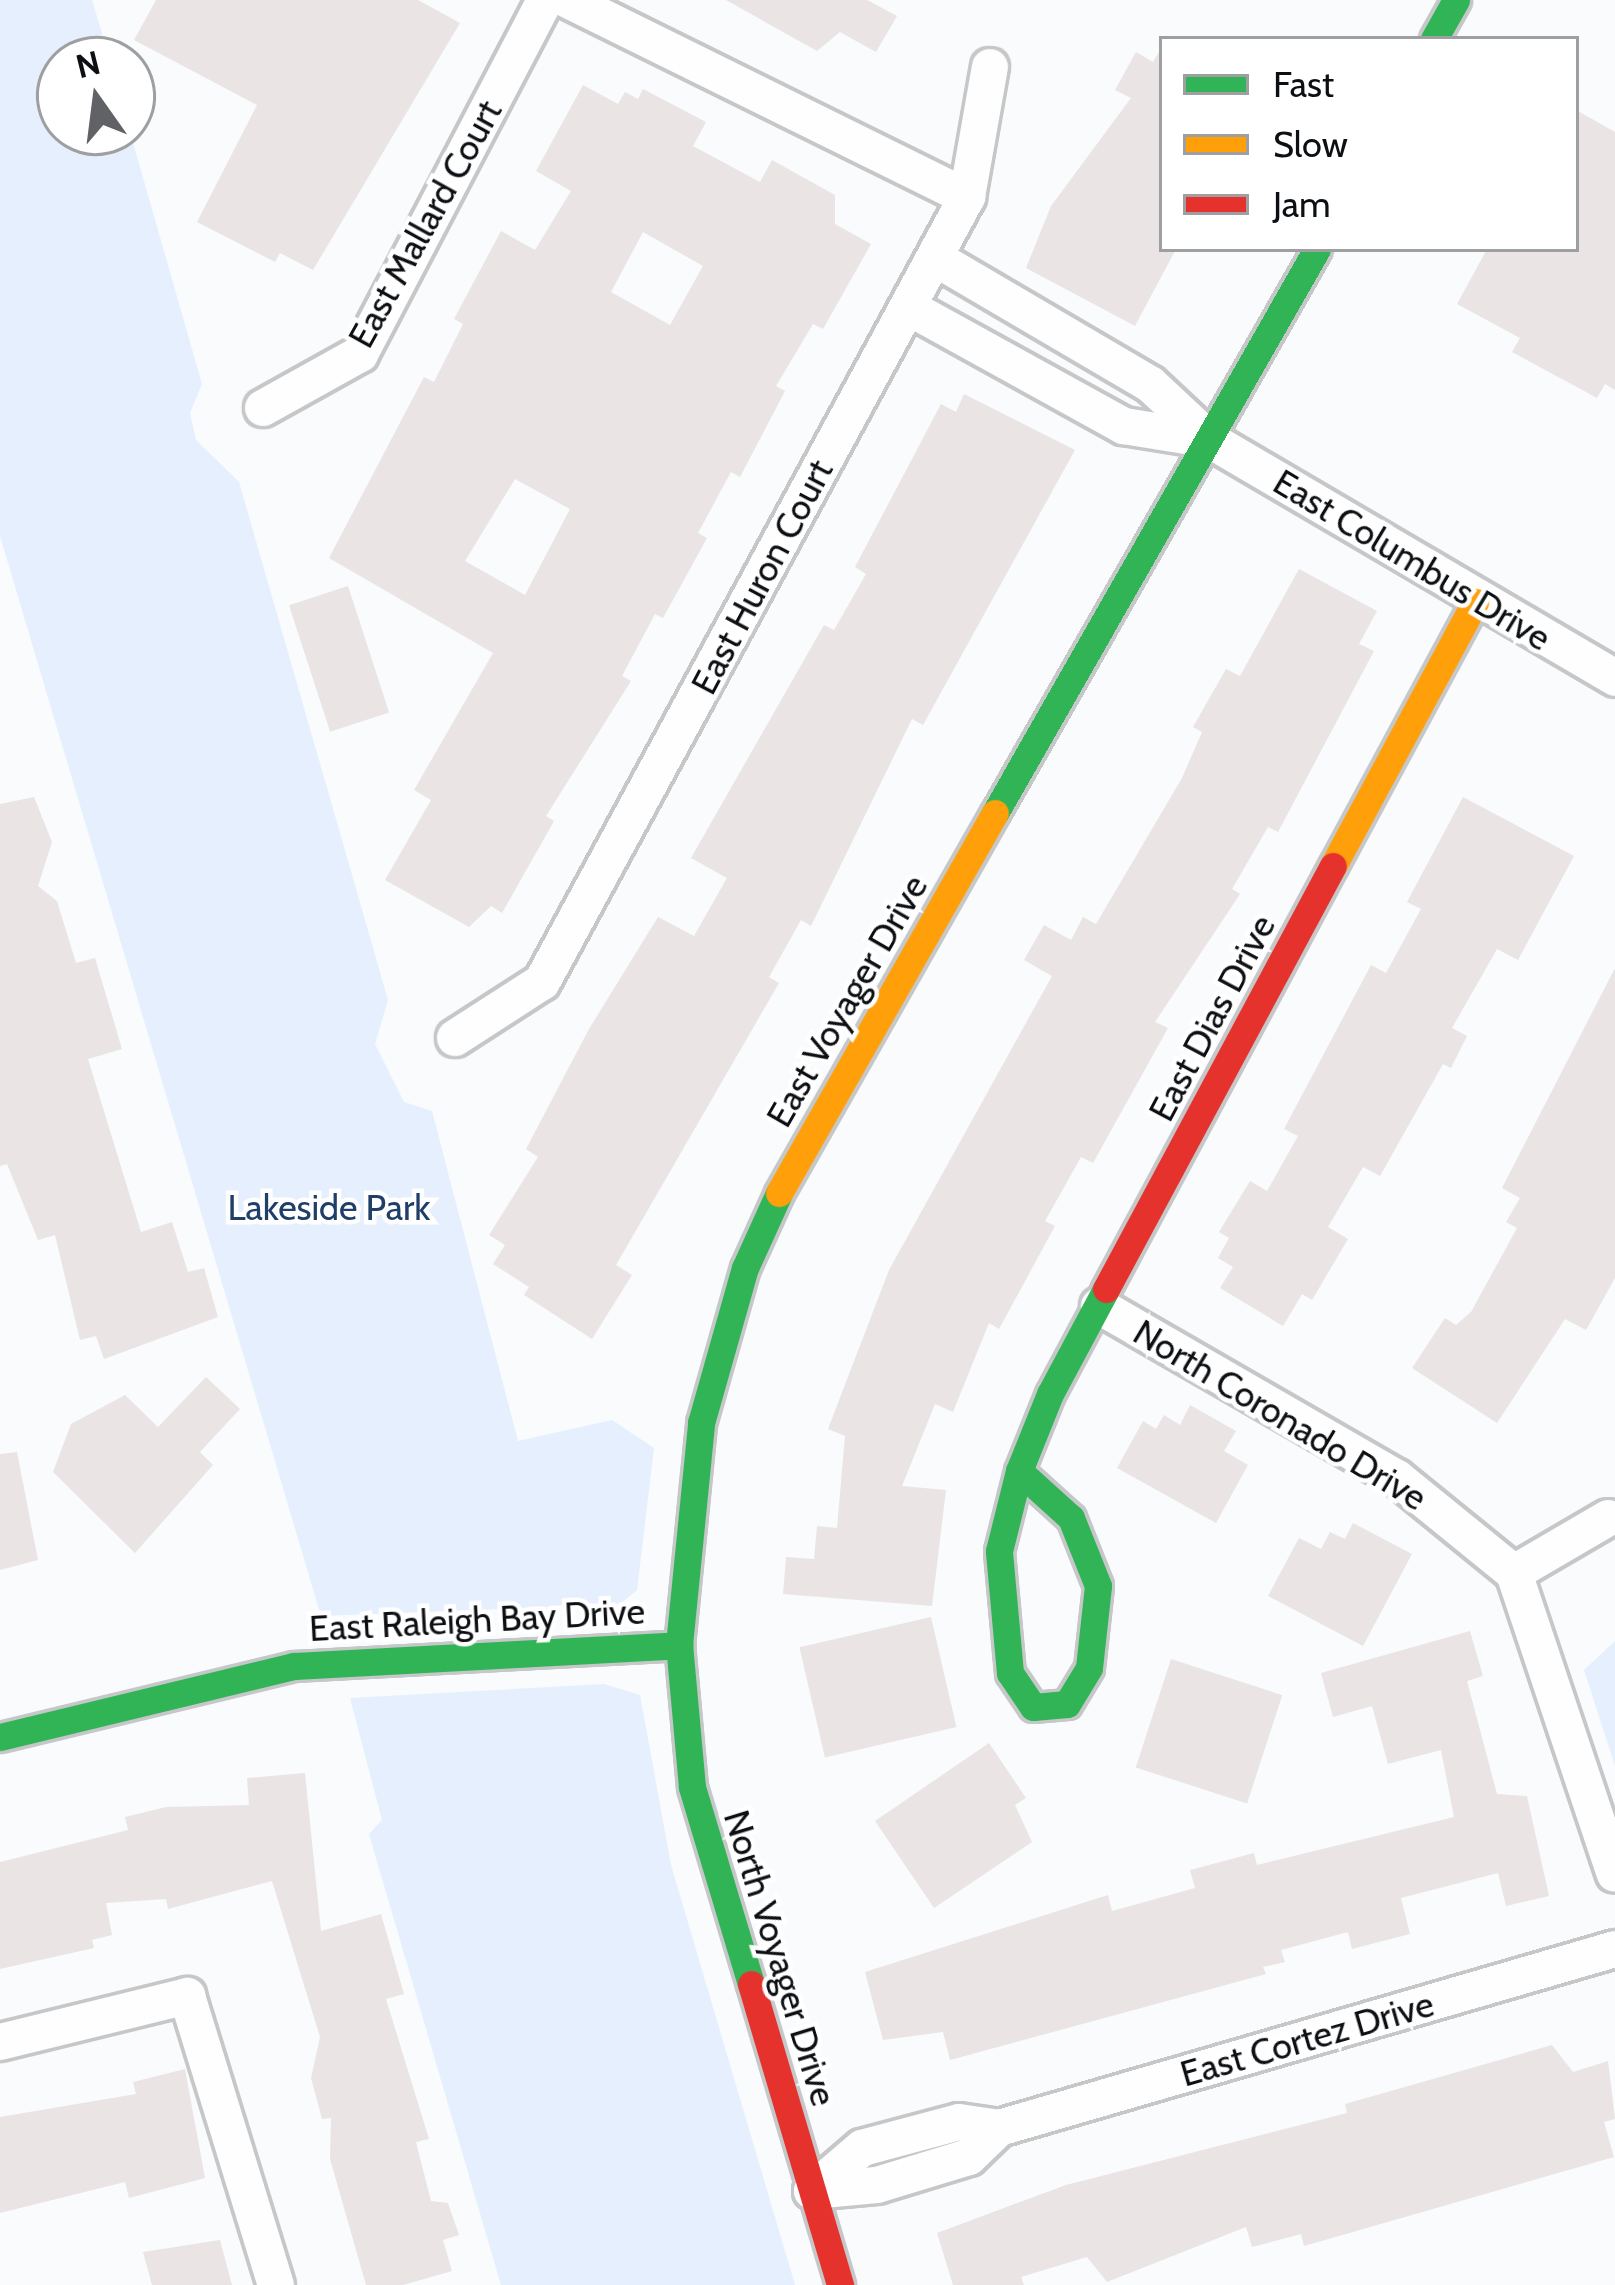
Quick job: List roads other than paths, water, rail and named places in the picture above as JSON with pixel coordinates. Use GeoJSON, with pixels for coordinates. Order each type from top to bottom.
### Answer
{"type":"FeatureCollection","features":[{"type":"Feature","properties":{"kind":"street","name":"East Mallard Court"},"geometry":{"type":"LineString","coordinates":[[263,408],[360,354],[545,0]]}},
{"type":"Feature","properties":{"kind":"street"},"geometry":{"type":"LineString","coordinates":[[568,0],[968,197]]}},
{"type":"Feature","properties":{"kind":"street"},"geometry":{"type":"LineString","coordinates":[[1436,36],[1456,0]]}},
{"type":"Feature","properties":{"kind":"street","name":"East Huron Court"},"geometry":{"type":"LineString","coordinates":[[455,1038],[542,982],[968,197],[990,67]]}},
{"type":"Feature","properties":{"kind":"street"},"geometry":{"type":"LineString","coordinates":[[1210,440],[1315,252]]}},
{"type":"Feature","properties":{"kind":"street","name":"East Columbus Drive"},"geometry":{"type":"LineString","coordinates":[[934,258],[1150,384],[1210,440],[1475,602],[1615,678]]}},
{"type":"Feature","properties":{"kind":"street","name":"East Columbus Drive"},"geometry":{"type":"LineString","coordinates":[[908,307],[1124,426],[1210,440]]}},
{"type":"Feature","properties":{"kind":"street","name":"East Voyager Drive"},"geometry":{"type":"LineString","coordinates":[[679,1646],[701,1423],[745,1268],[1210,440]]}},
{"type":"Feature","properties":{"kind":"street","name":"East Dias Drive"},"geometry":{"type":"LineString","coordinates":[[1019,1471],[1071,1518],[1098,1586],[1089,1669],[1067,1704],[1033,1707],[1010,1673],[1000,1636],[999,1551],[1019,1471],[1099,1306],[1475,602]]}},
{"type":"Feature","properties":{"kind":"street","name":"North Coronado Drive"},"geometry":{"type":"LineString","coordinates":[[1099,1306],[1397,1478],[1514,1573]]}},
{"type":"Feature","properties":{"kind":"street"},"geometry":{"type":"LineString","coordinates":[[1608,1518],[1514,1573],[1615,1874]]}},
{"type":"Feature","properties":{"kind":"street","name":"East Raleigh Bay Drive"},"geometry":{"type":"LineString","coordinates":[[0,1737],[295,1666],[679,1646]]}},
{"type":"Feature","properties":{"kind":"street","name":"North Voyager Drive"},"geometry":{"type":"LineString","coordinates":[[679,1646],[707,1850],[840,2285]]}},
{"type":"Feature","properties":{"kind":"street","name":"East Cortez Drive"},"geometry":{"type":"LineString","coordinates":[[812,2191],[862,2148],[958,2122],[999,2128],[1615,1949]]}},
{"type":"Feature","properties":{"kind":"street"},"geometry":{"type":"LineString","coordinates":[[0,2042],[187,1996],[276,2285]]}},
{"type":"Feature","properties":{"kind":"park label","name":"Lakeside Park"},"geometry":{"type":"Point","coordinates":[329,1208]}}]}
